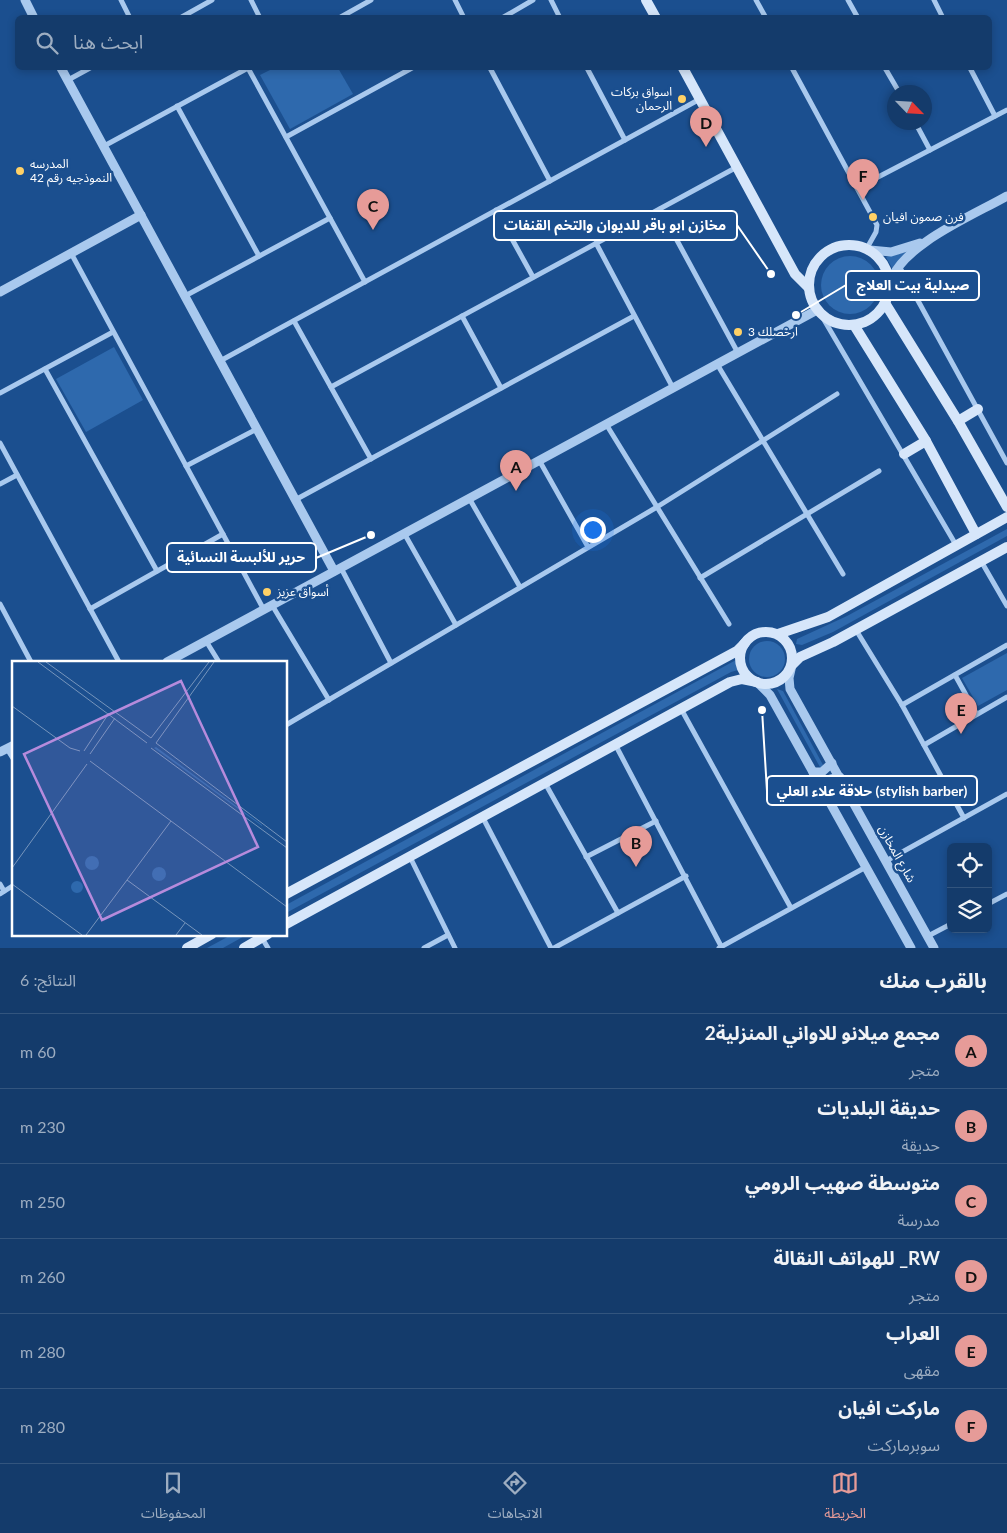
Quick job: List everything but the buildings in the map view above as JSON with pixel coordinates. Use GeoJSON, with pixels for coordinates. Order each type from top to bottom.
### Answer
{"type":"FeatureCollection","features":[{"type":"Feature","properties":{"kind":"main road"},"geometry":{"type":"LineString","coordinates":[[646,0],[654,15]]}},
{"type":"Feature","properties":{"kind":"main road"},"geometry":{"type":"LineString","coordinates":[[684,70],[795,274],[809,288],[819,312],[830,320],[842,324],[854,325],[866,321],[877,314],[885,303],[890,283],[886,268],[868,249],[842,245],[826,252],[811,271],[809,288]]}},
{"type":"Feature","properties":{"kind":"main road"},"geometry":{"type":"LineString","coordinates":[[885,303],[958,421],[1007,507]]}},
{"type":"Feature","properties":{"kind":"main road"},"geometry":{"type":"LineString","coordinates":[[854,325],[926,441],[976,534]]}},
{"type":"Feature","properties":{"kind":"main road"},"geometry":{"type":"LineString","coordinates":[[958,421],[978,409]]}},
{"type":"Feature","properties":{"kind":"main road"},"geometry":{"type":"LineString","coordinates":[[904,454],[926,441]]}},
{"type":"Feature","properties":{"kind":"main road"},"geometry":{"type":"LineString","coordinates":[[288,893],[738,651],[745,643],[760,633],[778,634],[828,616],[1007,517]]}},
{"type":"Feature","properties":{"kind":"main road"},"geometry":{"type":"LineString","coordinates":[[288,923],[680,707],[736,679],[774,683],[781,680],[800,657],[856,630],[1007,547]]}},
{"type":"Feature","properties":{"kind":"main road"},"geometry":{"type":"LineString","coordinates":[[778,634],[790,647],[792,665]]}},
{"type":"Feature","properties":{"kind":"main road"},"geometry":{"type":"LineString","coordinates":[[745,643],[741,652],[743,670],[757,682]]}},
{"type":"Feature","properties":{"kind":"main road"},"geometry":{"type":"LineString","coordinates":[[187,948],[208,936]]}},
{"type":"Feature","properties":{"kind":"main road"},"geometry":{"type":"LineString","coordinates":[[244,948],[265,936]]}},
{"type":"Feature","properties":{"kind":"street"},"geometry":{"type":"LineString","coordinates":[[25,0],[32,15]]}},
{"type":"Feature","properties":{"kind":"street"},"geometry":{"type":"LineString","coordinates":[[121,0],[128,15]]}},
{"type":"Feature","properties":{"kind":"street"},"geometry":{"type":"LineString","coordinates":[[184,15],[204,2],[212,0]]}},
{"type":"Feature","properties":{"kind":"street"},"geometry":{"type":"LineString","coordinates":[[251,0],[258,15]]}},
{"type":"Feature","properties":{"kind":"street"},"geometry":{"type":"LineString","coordinates":[[344,15],[371,0]]}},
{"type":"Feature","properties":{"kind":"street"},"geometry":{"type":"LineString","coordinates":[[455,0],[462,15]]}},
{"type":"Feature","properties":{"kind":"street"},"geometry":{"type":"LineString","coordinates":[[507,15],[533,0]]}},
{"type":"Feature","properties":{"kind":"street"},"geometry":{"type":"LineString","coordinates":[[551,0],[558,15]]}},
{"type":"Feature","properties":{"kind":"street"},"geometry":{"type":"LineString","coordinates":[[756,0],[764,15]]}},
{"type":"Feature","properties":{"kind":"street"},"geometry":{"type":"LineString","coordinates":[[848,0],[856,15]]}},
{"type":"Feature","properties":{"kind":"street"},"geometry":{"type":"LineString","coordinates":[[934,0],[942,15]]}},
{"type":"Feature","properties":{"kind":"street"},"geometry":{"type":"LineString","coordinates":[[62,70],[295,500],[392,663]]}},
{"type":"Feature","properties":{"kind":"street"},"geometry":{"type":"LineString","coordinates":[[68,80],[86,70]]}},
{"type":"Feature","properties":{"kind":"street"},"geometry":{"type":"LineString","coordinates":[[104,146],[244,70]]}},
{"type":"Feature","properties":{"kind":"street"},"geometry":{"type":"LineString","coordinates":[[249,70],[365,282]]}},
{"type":"Feature","properties":{"kind":"street"},"geometry":{"type":"LineString","coordinates":[[286,138],[408,70]]}},
{"type":"Feature","properties":{"kind":"street"},"geometry":{"type":"LineString","coordinates":[[491,70],[550,181]]}},
{"type":"Feature","properties":{"kind":"street"},"geometry":{"type":"LineString","coordinates":[[588,70],[625,140]]}},
{"type":"Feature","properties":{"kind":"street"},"geometry":{"type":"LineString","coordinates":[[793,70],[877,225],[876,232],[868,249],[900,250],[930,240]]}},
{"type":"Feature","properties":{"kind":"street"},"geometry":{"type":"LineString","coordinates":[[886,70],[894,85]]}},
{"type":"Feature","properties":{"kind":"street"},"geometry":{"type":"LineString","coordinates":[[971,70],[995,116]]}},
{"type":"Feature","properties":{"kind":"street"},"geometry":{"type":"LineString","coordinates":[[220,361],[700,99]]}},
{"type":"Feature","properties":{"kind":"street"},"geometry":{"type":"LineString","coordinates":[[177,106],[259,256]]}},
{"type":"Feature","properties":{"kind":"street"},"geometry":{"type":"LineString","coordinates":[[857,188],[1007,110]]}},
{"type":"Feature","properties":{"kind":"street"},"geometry":{"type":"LineString","coordinates":[[919,130],[930,150]]}},
{"type":"Feature","properties":{"kind":"street"},"geometry":{"type":"LineString","coordinates":[[331,387],[737,167]]}},
{"type":"Feature","properties":{"kind":"street"},"geometry":{"type":"LineString","coordinates":[[890,283],[899,265],[930,240],[1007,196]]}},
{"type":"Feature","properties":{"kind":"street"},"geometry":{"type":"LineString","coordinates":[[660,209],[738,353]]}},
{"type":"Feature","properties":{"kind":"street"},"geometry":{"type":"LineString","coordinates":[[496,210],[533,277]]}},
{"type":"Feature","properties":{"kind":"street"},"geometry":{"type":"LineString","coordinates":[[0,292],[141,215]]}},
{"type":"Feature","properties":{"kind":"street"},"geometry":{"type":"LineString","coordinates":[[185,296],[330,218]]}},
{"type":"Feature","properties":{"kind":"street"},"geometry":{"type":"LineString","coordinates":[[596,243],[673,388]]}},
{"type":"Feature","properties":{"kind":"street"},"geometry":{"type":"LineString","coordinates":[[71,253],[223,534],[329,700]]}},
{"type":"Feature","properties":{"kind":"street"},"geometry":{"type":"LineString","coordinates":[[899,265],[1007,463]]}},
{"type":"Feature","properties":{"kind":"street"},"geometry":{"type":"LineString","coordinates":[[169,661],[717,364],[819,312],[956,545]]}},
{"type":"Feature","properties":{"kind":"street"},"geometry":{"type":"LineString","coordinates":[[462,316],[501,388]]}},
{"type":"Feature","properties":{"kind":"street"},"geometry":{"type":"LineString","coordinates":[[295,500],[634,316]]}},
{"type":"Feature","properties":{"kind":"street"},"geometry":{"type":"LineString","coordinates":[[294,321],[371,459]]}},
{"type":"Feature","properties":{"kind":"street"},"geometry":{"type":"LineString","coordinates":[[0,393],[113,332]]}},
{"type":"Feature","properties":{"kind":"street"},"geometry":{"type":"LineString","coordinates":[[717,364],[843,574]]}},
{"type":"Feature","properties":{"kind":"street"},"geometry":{"type":"LineString","coordinates":[[45,368],[157,571]]}},
{"type":"Feature","properties":{"kind":"street"},"geometry":{"type":"LineString","coordinates":[[288,724],[657,506],[837,394]]}},
{"type":"Feature","properties":{"kind":"street"},"geometry":{"type":"LineString","coordinates":[[606,424],[729,624]]}},
{"type":"Feature","properties":{"kind":"street"},"geometry":{"type":"LineString","coordinates":[[186,466],[257,429]]}},
{"type":"Feature","properties":{"kind":"street"},"geometry":{"type":"LineString","coordinates":[[0,443],[117,661]]}},
{"type":"Feature","properties":{"kind":"street"},"geometry":{"type":"LineString","coordinates":[[539,460],[588,547]]}},
{"type":"Feature","properties":{"kind":"street"},"geometry":{"type":"LineString","coordinates":[[700,578],[879,471]]}},
{"type":"Feature","properties":{"kind":"street"},"geometry":{"type":"LineString","coordinates":[[0,484],[17,475]]}},
{"type":"Feature","properties":{"kind":"street"},"geometry":{"type":"LineString","coordinates":[[469,498],[520,587]]}},
{"type":"Feature","properties":{"kind":"street"},"geometry":{"type":"LineString","coordinates":[[404,533],[456,625]]}},
{"type":"Feature","properties":{"kind":"street"},"geometry":{"type":"LineString","coordinates":[[90,608],[223,534]]}},
{"type":"Feature","properties":{"kind":"street"},"geometry":{"type":"LineString","coordinates":[[981,562],[1007,606]]}},
{"type":"Feature","properties":{"kind":"street"},"geometry":{"type":"LineString","coordinates":[[0,604],[30,661]]}},
{"type":"Feature","properties":{"kind":"street"},"geometry":{"type":"LineString","coordinates":[[856,630],[902,705],[964,818]]}},
{"type":"Feature","properties":{"kind":"street"},"geometry":{"type":"LineString","coordinates":[[206,641],[218,661]]}},
{"type":"Feature","properties":{"kind":"street"},"geometry":{"type":"LineString","coordinates":[[902,705],[1007,645]]}},
{"type":"Feature","properties":{"kind":"street","name":"شارع المخازن"},"geometry":{"type":"LineString","coordinates":[[792,665],[789,678],[790,689],[934,948]]}},
{"type":"Feature","properties":{"kind":"street"},"geometry":{"type":"LineString","coordinates":[[955,675],[976,713]]}},
{"type":"Feature","properties":{"kind":"street"},"geometry":{"type":"LineString","coordinates":[[757,682],[767,690],[911,948]]}},
{"type":"Feature","properties":{"kind":"street"},"geometry":{"type":"LineString","coordinates":[[924,745],[1007,696]]}},
{"type":"Feature","properties":{"kind":"street"},"geometry":{"type":"LineString","coordinates":[[680,707],[790,908]]}},
{"type":"Feature","properties":{"kind":"street"},"geometry":{"type":"LineString","coordinates":[[615,743],[686,876],[720,947],[866,867]]}},
{"type":"Feature","properties":{"kind":"street"},"geometry":{"type":"LineString","coordinates":[[813,772],[826,770],[832,763]]}},
{"type":"Feature","properties":{"kind":"street"},"geometry":{"type":"LineString","coordinates":[[821,787],[826,780],[840,778]]}},
{"type":"Feature","properties":{"kind":"street"},"geometry":{"type":"LineString","coordinates":[[544,782],[618,913]]}},
{"type":"Feature","properties":{"kind":"street"},"geometry":{"type":"LineString","coordinates":[[886,861],[1007,794]]}},
{"type":"Feature","properties":{"kind":"street"},"geometry":{"type":"LineString","coordinates":[[482,816],[553,948],[686,876]]}},
{"type":"Feature","properties":{"kind":"street"},"geometry":{"type":"LineString","coordinates":[[586,856],[656,821]]}},
{"type":"Feature","properties":{"kind":"street"},"geometry":{"type":"LineString","coordinates":[[410,857],[455,948]]}},
{"type":"Feature","properties":{"kind":"street"},"geometry":{"type":"LineString","coordinates":[[0,884],[2,892]]}},
{"type":"Feature","properties":{"kind":"street"},"geometry":{"type":"LineString","coordinates":[[992,902],[1007,894]]}},
{"type":"Feature","properties":{"kind":"street"},"geometry":{"type":"LineString","coordinates":[[928,936],[947,926]]}},
{"type":"Feature","properties":{"kind":"street"},"geometry":{"type":"LineString","coordinates":[[424,948],[448,935]]}},
{"type":"Feature","properties":{"kind":"street"},"geometry":{"type":"LineString","coordinates":[[265,936],[268,948]]}},
{"type":"Feature","properties":{"kind":"shaded area"},"geometry":{"type":"Polygon","coordinates":[[[270,70],[339,70],[353,94],[290,129],[260,75],[270,70]]]}},
{"type":"Feature","properties":{"kind":"shaded area"},"geometry":{"type":"Polygon","coordinates":[[[906,252],[892,268],[886,257],[906,252]]]}},
{"type":"Feature","properties":{"kind":"shaded area"},"geometry":{"type":"Polygon","coordinates":[[[850,256],[861,258],[874,269],[879,285],[877,296],[866,309],[850,314],[839,312],[826,301],[821,285],[823,274],[834,261],[850,256]]]}},
{"type":"Feature","properties":{"kind":"shaded area"},"geometry":{"type":"Polygon","coordinates":[[[114,347],[143,400],[86,432],[56,379],[114,347]]]}},
{"type":"Feature","properties":{"kind":"shaded area"},"geometry":{"type":"Polygon","coordinates":[[[1007,529],[1007,536],[833,632],[802,645],[796,644],[797,639],[847,616],[1007,529]]]}},
{"type":"Feature","properties":{"kind":"shaded area"},"geometry":{"type":"Polygon","coordinates":[[[767,641],[774,642],[780,646],[784,652],[784,666],[780,672],[774,676],[767,677],[760,676],[754,672],[750,666],[749,659],[750,652],[754,646],[760,642],[767,641]]]}},
{"type":"Feature","properties":{"kind":"shaded area"},"geometry":{"type":"Polygon","coordinates":[[[1007,653],[1007,690],[978,706],[962,678],[1007,653]]]}},
{"type":"Feature","properties":{"kind":"shaded area"},"geometry":{"type":"Polygon","coordinates":[[[736,660],[738,670],[731,672],[288,912],[288,904],[736,660]]]}},
{"type":"Feature","properties":{"kind":"shaded area"},"geometry":{"type":"Polygon","coordinates":[[[777,689],[783,691],[823,765],[821,769],[777,689]]]}},
{"type":"Feature","properties":{"kind":"shaded area"},"geometry":{"type":"Polygon","coordinates":[[[229,936],[244,936],[223,948],[207,948],[229,936]]]}},
{"type":"Feature","properties":{"kind":"place","name":"اسواق بركات الرحمان"},"geometry":{"type":"Point","coordinates":[682,99]}},
{"type":"Feature","properties":{"kind":"place","name":"RW_ للهواتف النقالة"},"geometry":{"type":"Point","coordinates":[706,147]}},
{"type":"Feature","properties":{"kind":"place","name":"المدرسه النموذجيه رقم 42"},"geometry":{"type":"Point","coordinates":[20,171]}},
{"type":"Feature","properties":{"kind":"place","name":"ماركت افيان"},"geometry":{"type":"Point","coordinates":[863,200]}},
{"type":"Feature","properties":{"kind":"place","name":"فرن صمون افيان"},"geometry":{"type":"Point","coordinates":[873,217]}},
{"type":"Feature","properties":{"kind":"place","name":"متوسطة صهيب الرومي"},"geometry":{"type":"Point","coordinates":[373,230]}},
{"type":"Feature","properties":{"kind":"place","name":"مخازن ابو باقر للديوان والتخم القنفات"},"geometry":{"type":"Point","coordinates":[771,274]}},
{"type":"Feature","properties":{"kind":"place","name":"صيدلية بيت العلاج"},"geometry":{"type":"Point","coordinates":[796,315]}},
{"type":"Feature","properties":{"kind":"place","name":"ارخصلك 3"},"geometry":{"type":"Point","coordinates":[738,332]}},
{"type":"Feature","properties":{"kind":"place","name":"مجمع ميلانو للاواني المنزلية2"},"geometry":{"type":"Point","coordinates":[516,491]}},
{"type":"Feature","properties":{"kind":"place","name":"حرير للألبسة النسائية"},"geometry":{"type":"Point","coordinates":[371,535]}},
{"type":"Feature","properties":{"kind":"place","name":"أسواق عزيز"},"geometry":{"type":"Point","coordinates":[267,592]}},
{"type":"Feature","properties":{"kind":"place","name":"حلاقة علاء العلي (stylish barber)"},"geometry":{"type":"Point","coordinates":[762,710]}},
{"type":"Feature","properties":{"kind":"place","name":"العراب"},"geometry":{"type":"Point","coordinates":[961,734]}},
{"type":"Feature","properties":{"kind":"place","name":"حديقة البلديات"},"geometry":{"type":"Point","coordinates":[636,867]}}]}
